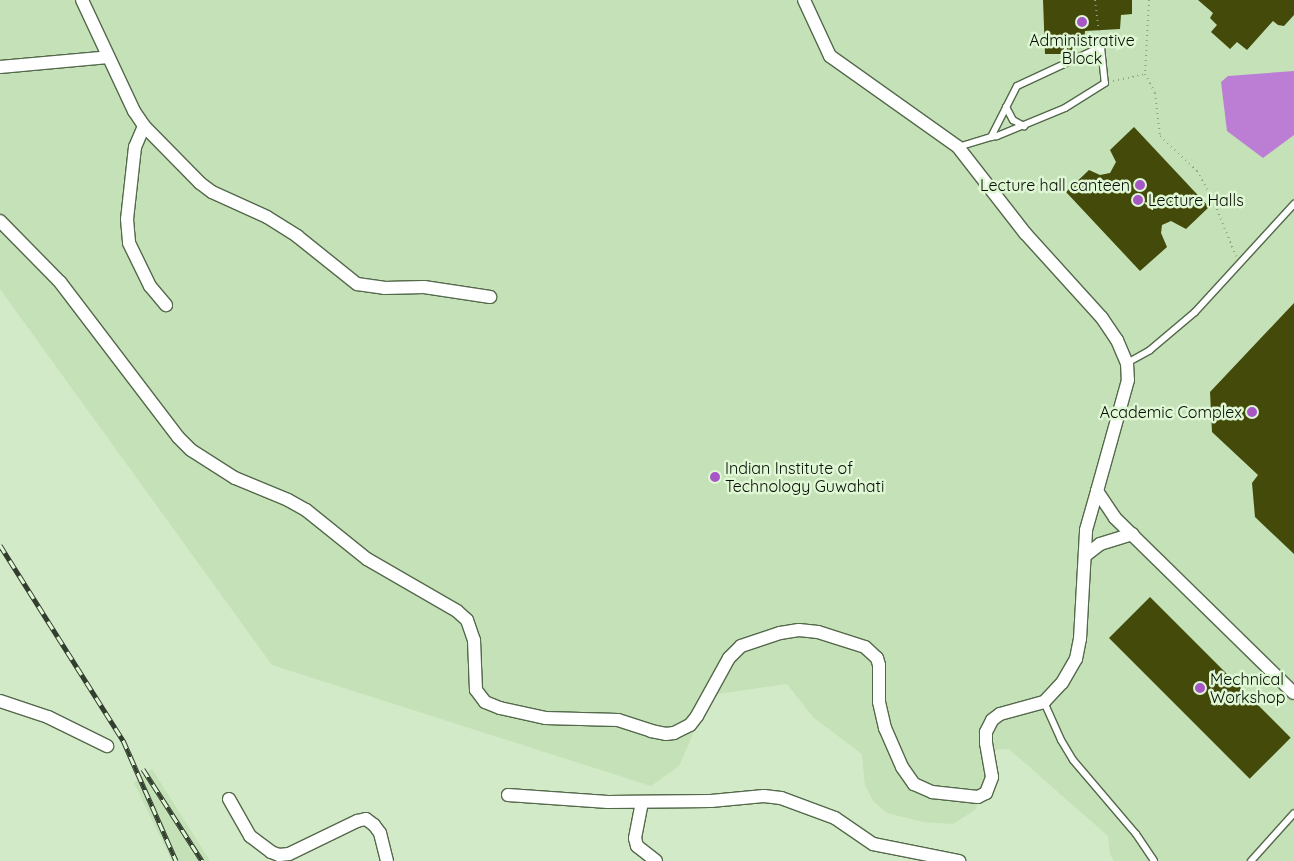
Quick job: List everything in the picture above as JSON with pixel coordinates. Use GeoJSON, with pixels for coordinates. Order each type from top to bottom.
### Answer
{"type":"FeatureCollection","features":[{"type":"Feature","properties":{"kind":"street"},"geometry":{"type":"LineString","coordinates":[[82,0],[134,111],[144,126],[200,183],[212,192],[267,217],[297,236],[357,284],[384,288],[424,287],[490,297]]}},
{"type":"Feature","properties":{"kind":"street"},"geometry":{"type":"LineString","coordinates":[[0,221],[60,282],[178,437],[192,450],[236,478],[288,500],[306,510],[367,559],[457,611],[467,620],[474,640],[476,690],[479,697],[491,705],[546,718],[618,720],[666,734],[674,733],[690,725],[697,716],[729,658],[741,646],[780,633],[799,630],[818,632],[865,646],[877,658],[881,713],[893,748],[907,777],[914,784],[932,792],[970,797],[986,793],[990,787],[992,777],[986,737],[992,720],[1000,714],[1044,702],[1070,672],[1079,649],[1086,530],[1124,397],[1128,380],[1127,362],[1117,340],[1102,318],[1025,234],[958,147],[830,56],[804,0]]}},
{"type":"Feature","properties":{"kind":"street"},"geometry":{"type":"LineString","coordinates":[[0,67],[109,57]]}},
{"type":"Feature","properties":{"kind":"street"},"geometry":{"type":"LineString","coordinates":[[144,126],[135,147],[127,219],[129,243],[150,286],[166,305]]}},
{"type":"Feature","properties":{"kind":"street"},"geometry":{"type":"LineString","coordinates":[[1097,491],[1115,518],[1294,693]]}},
{"type":"Feature","properties":{"kind":"street"},"geometry":{"type":"LineString","coordinates":[[1086,555],[1106,542],[1132,534]]}},
{"type":"Feature","properties":{"kind":"street"},"geometry":{"type":"LineString","coordinates":[[0,701],[48,717],[107,746]]}},
{"type":"Feature","properties":{"kind":"street"},"geometry":{"type":"LineString","coordinates":[[508,795],[576,801],[642,802],[711,801],[764,796],[781,798],[834,818],[873,844],[959,861]]}},
{"type":"Feature","properties":{"kind":"street"},"geometry":{"type":"LineString","coordinates":[[229,799],[250,836],[278,855],[289,854],[357,821],[366,819],[374,825],[380,834],[387,861]]}},
{"type":"Feature","properties":{"kind":"street"},"geometry":{"type":"LineString","coordinates":[[642,802],[635,838],[637,846],[656,861]]}},
{"type":"Feature","properties":{"kind":"lane"},"geometry":{"type":"LineString","coordinates":[[958,147],[991,137],[1024,126],[1065,108],[1106,83],[1101,46],[1018,86],[991,137]]}},
{"type":"Feature","properties":{"kind":"lane"},"geometry":{"type":"LineString","coordinates":[[1006,108],[1013,120],[1024,126]]}},
{"type":"Feature","properties":{"kind":"lane"},"geometry":{"type":"LineString","coordinates":[[1127,362],[1150,350],[1195,312],[1294,204]]}},
{"type":"Feature","properties":{"kind":"lane"},"geometry":{"type":"LineString","coordinates":[[1044,702],[1061,740],[1073,760],[1136,834],[1154,861]]}},
{"type":"Feature","properties":{"kind":"lane"},"geometry":{"type":"LineString","coordinates":[[1251,861],[1294,813]]}},
{"type":"Feature","properties":{"kind":"path"},"geometry":{"type":"LineString","coordinates":[[1095,0],[1101,46]]}},
{"type":"Feature","properties":{"kind":"path"},"geometry":{"type":"LineString","coordinates":[[1149,0],[1145,74],[1154,93],[1160,136],[1197,171],[1213,200],[1239,263]]}},
{"type":"Feature","properties":{"kind":"path"},"geometry":{"type":"LineString","coordinates":[[1106,83],[1145,74]]}},
{"type":"Feature","properties":{"kind":"shaded area","name":"Indian Institute of Technology Guwahati"},"geometry":{"type":"Polygon","coordinates":[[[0,0],[1294,0],[1294,861],[1114,861],[1110,854],[1108,836],[1009,749],[995,750],[985,760],[984,789],[975,810],[953,824],[923,822],[887,813],[873,801],[865,785],[862,754],[814,718],[787,684],[710,695],[679,766],[651,786],[272,665],[0,289],[0,0]]]}},
{"type":"Feature","properties":{"kind":"shaded area"},"geometry":{"type":"Polygon","coordinates":[[[1294,71],[1294,135],[1263,158],[1227,131],[1221,82],[1228,76],[1294,71]]]}},
{"type":"Feature","properties":{"kind":"shaded area"},"geometry":{"type":"Polygon","coordinates":[[[152,769],[210,861],[172,861],[134,783],[152,769]]]}},
{"type":"Feature","properties":{"kind":"building","name":"Administrative Block"},"geometry":{"type":"Polygon","coordinates":[[[1043,0],[1132,0],[1132,14],[1121,15],[1120,29],[1085,31],[1084,41],[1073,42],[1072,54],[1045,54],[1043,0]]]}},
{"type":"Feature","properties":{"kind":"building"},"geometry":{"type":"Polygon","coordinates":[[[1198,0],[1294,0],[1294,15],[1284,26],[1278,25],[1273,21],[1247,50],[1237,42],[1230,49],[1211,32],[1217,25],[1210,18],[1213,13],[1198,0]]]}},
{"type":"Feature","properties":{"kind":"building","name":"Lecture Halls"},"geometry":{"type":"Polygon","coordinates":[[[1134,127],[1209,207],[1186,229],[1171,221],[1162,225],[1161,233],[1167,247],[1140,271],[1066,192],[1089,170],[1100,175],[1110,173],[1116,162],[1110,150],[1134,127]]]}},
{"type":"Feature","properties":{"kind":"building","name":"Academic Complex"},"geometry":{"type":"Polygon","coordinates":[[[1294,303],[1294,554],[1255,517],[1252,483],[1258,475],[1212,432],[1210,392],[1294,303]]]}},
{"type":"Feature","properties":{"kind":"building","name":"Mechnical Workshop"},"geometry":{"type":"Polygon","coordinates":[[[1150,597],[1291,738],[1250,779],[1109,638],[1150,597]]]}},
{"type":"Feature","properties":{"kind":"railway"},"geometry":{"type":"LineString","coordinates":[[0,545],[123,740],[176,861]]}},
{"type":"Feature","properties":{"kind":"railway"},"geometry":{"type":"LineString","coordinates":[[143,769],[202,861]]}},
{"type":"Feature","properties":{"kind":"place","name":"Administrative Block"},"geometry":{"type":"Point","coordinates":[1082,22]}},
{"type":"Feature","properties":{"kind":"place","name":"Lecture hall canteen"},"geometry":{"type":"Point","coordinates":[1140,185]}},
{"type":"Feature","properties":{"kind":"place","name":"Lecture Halls"},"geometry":{"type":"Point","coordinates":[1138,200]}},
{"type":"Feature","properties":{"kind":"place","name":"Academic Complex"},"geometry":{"type":"Point","coordinates":[1252,412]}},
{"type":"Feature","properties":{"kind":"place","name":"Indian Institute of Technology Guwahati"},"geometry":{"type":"Point","coordinates":[715,477]}},
{"type":"Feature","properties":{"kind":"place","name":"Mechnical Workshop"},"geometry":{"type":"Point","coordinates":[1200,688]}}]}
